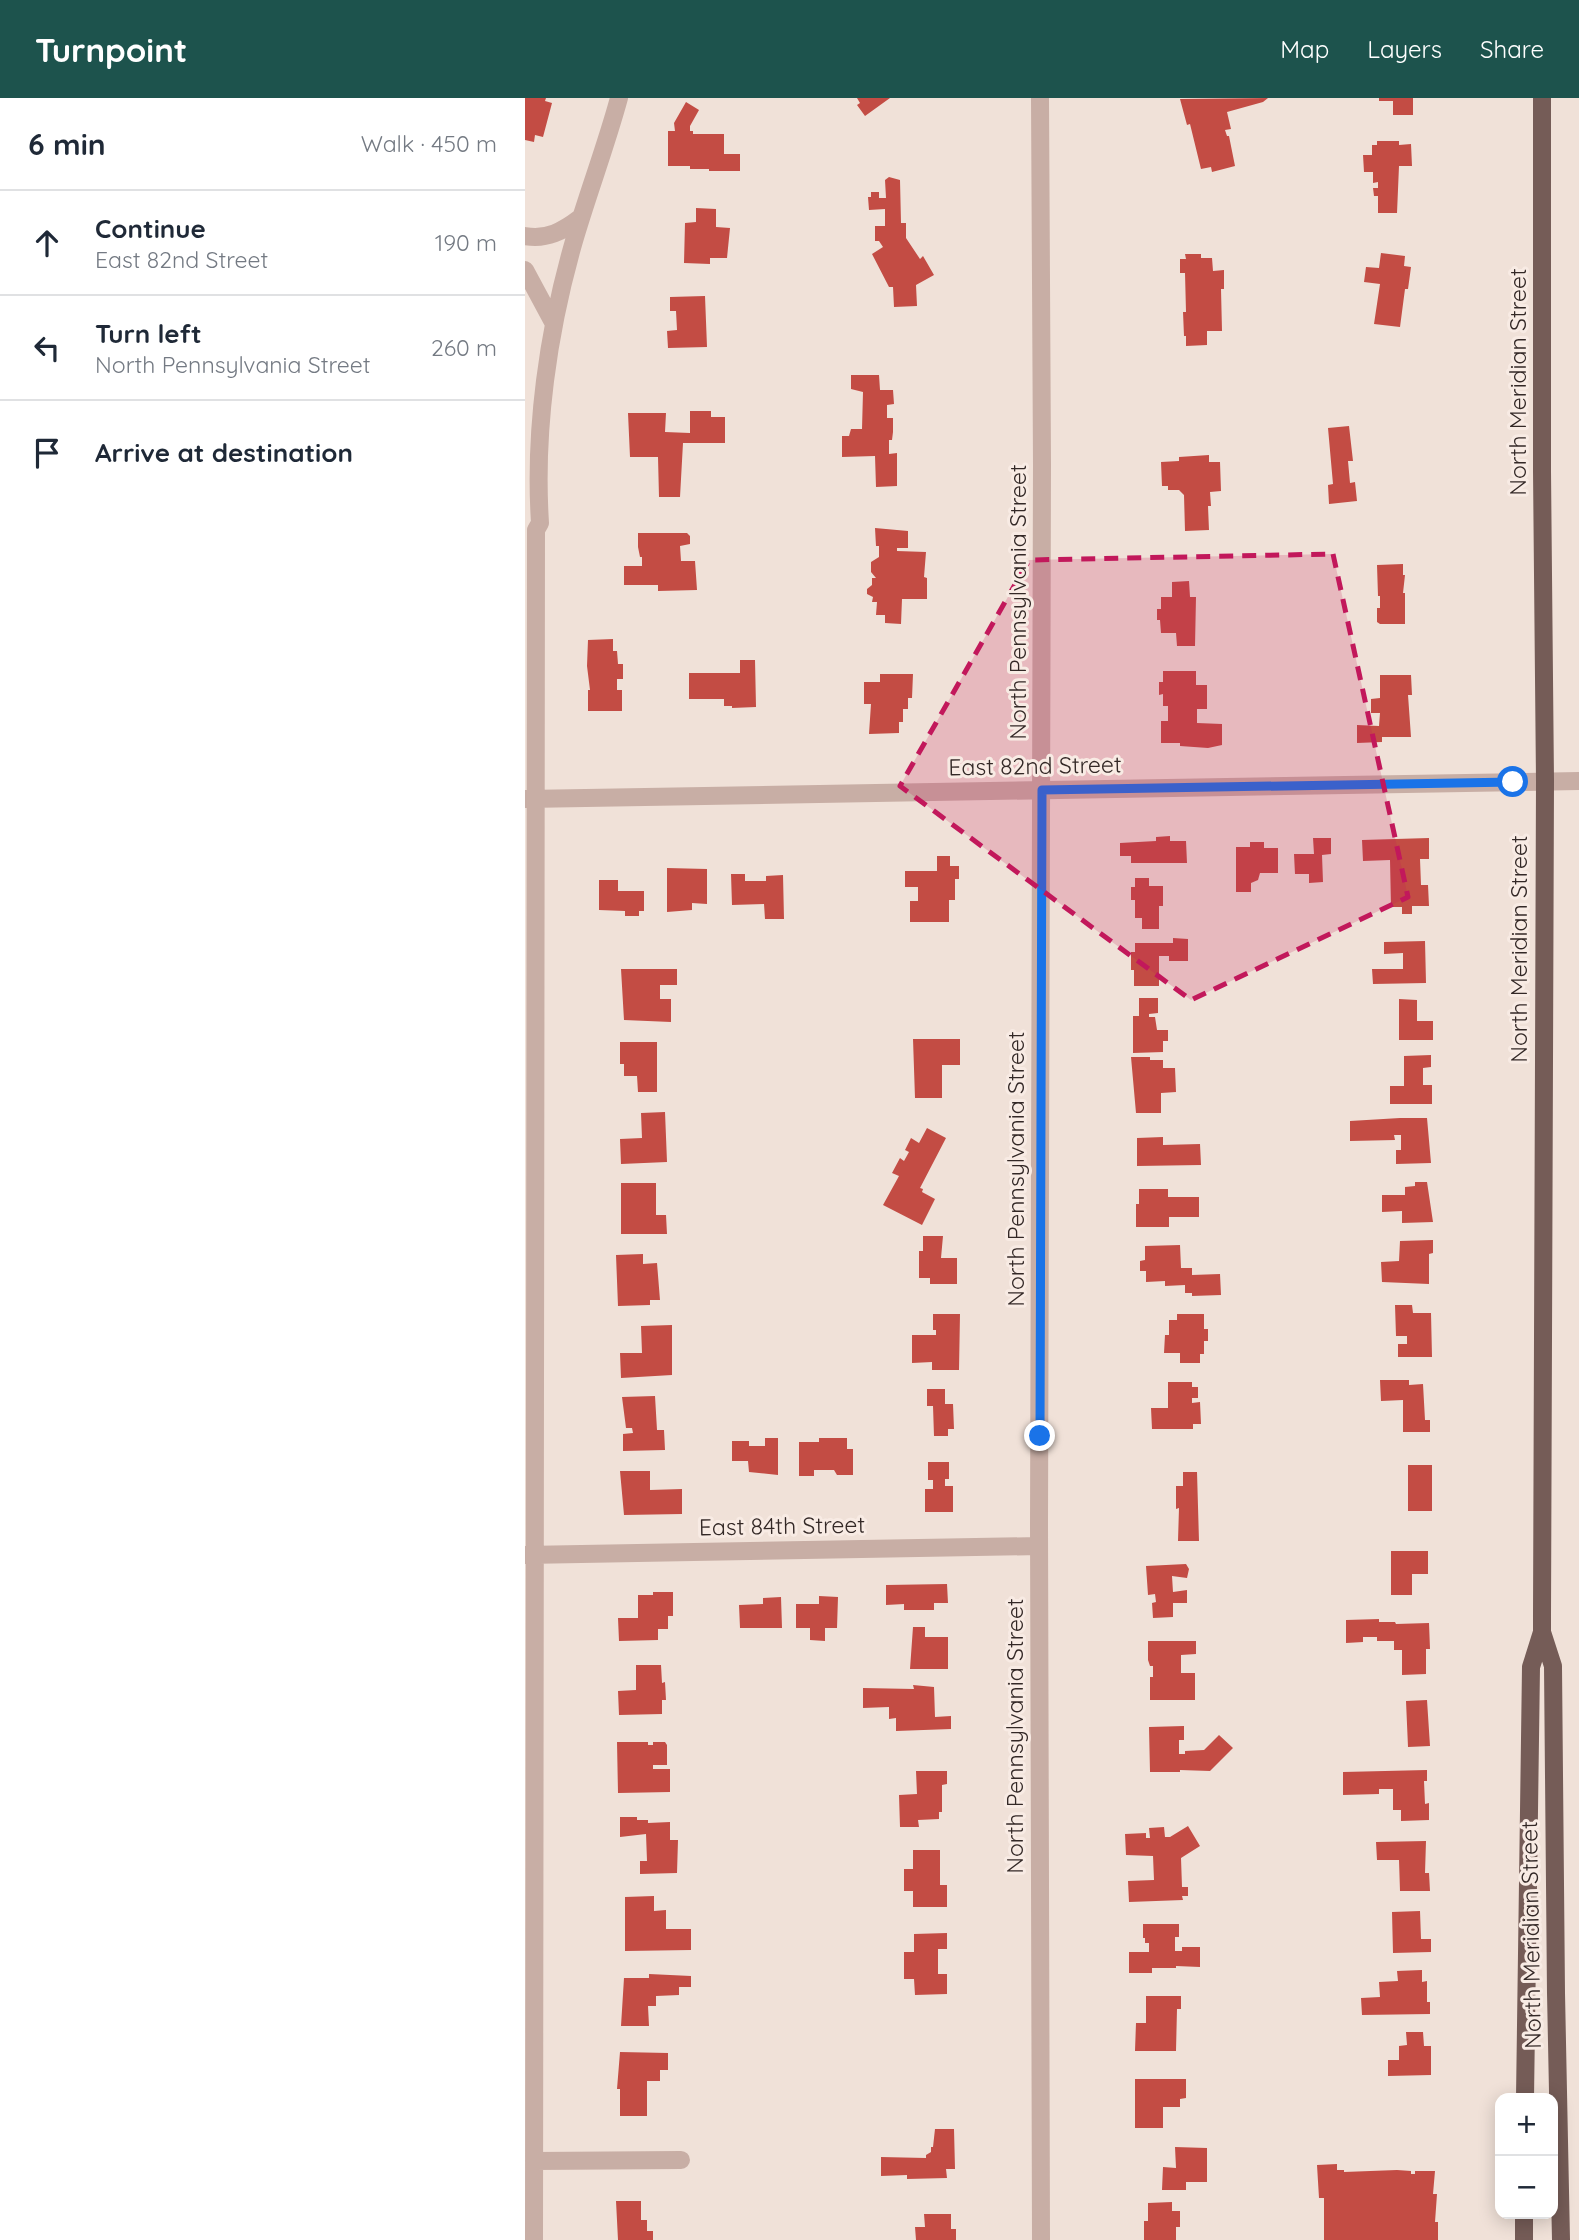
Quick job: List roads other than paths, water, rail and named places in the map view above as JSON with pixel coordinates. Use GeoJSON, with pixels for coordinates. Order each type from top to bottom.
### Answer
{"type":"FeatureCollection","features":[{"type":"Feature","properties":{"kind":"main road","name":"North Meridian Street"},"geometry":{"type":"LineString","coordinates":[[1525,2093],[1531,1667],[1542,1632],[1545,781],[1542,98]]}},
{"type":"Feature","properties":{"kind":"main road","name":"North Meridian Street"},"geometry":{"type":"LineString","coordinates":[[1542,1632],[1553,1666],[1561,2240]]}},
{"type":"Feature","properties":{"kind":"main road"},"geometry":{"type":"LineString","coordinates":[[1524,2219],[1524,2240]]}},
{"type":"Feature","properties":{"kind":"street"},"geometry":{"type":"LineString","coordinates":[[534,2240],[529,1555],[531,799],[536,530],[540,523],[540,458],[554,324],[580,218],[604,151],[619,98]]}},
{"type":"Feature","properties":{"kind":"street","name":"North Pennsylvania Street"},"geometry":{"type":"LineString","coordinates":[[1040,98],[1041,2240]]}},
{"type":"Feature","properties":{"kind":"street"},"geometry":{"type":"LineString","coordinates":[[525,236],[541,238],[557,234],[580,218]]}},
{"type":"Feature","properties":{"kind":"street"},"geometry":{"type":"LineString","coordinates":[[525,270],[554,324]]}},
{"type":"Feature","properties":{"kind":"street","name":"East 82nd Street"},"geometry":{"type":"LineString","coordinates":[[531,799],[1579,781]]}},
{"type":"Feature","properties":{"kind":"street","name":"East 84th Street"},"geometry":{"type":"LineString","coordinates":[[529,1555],[1039,1546]]}},
{"type":"Feature","properties":{"kind":"street"},"geometry":{"type":"LineString","coordinates":[[534,2161],[681,2160]]}}]}
